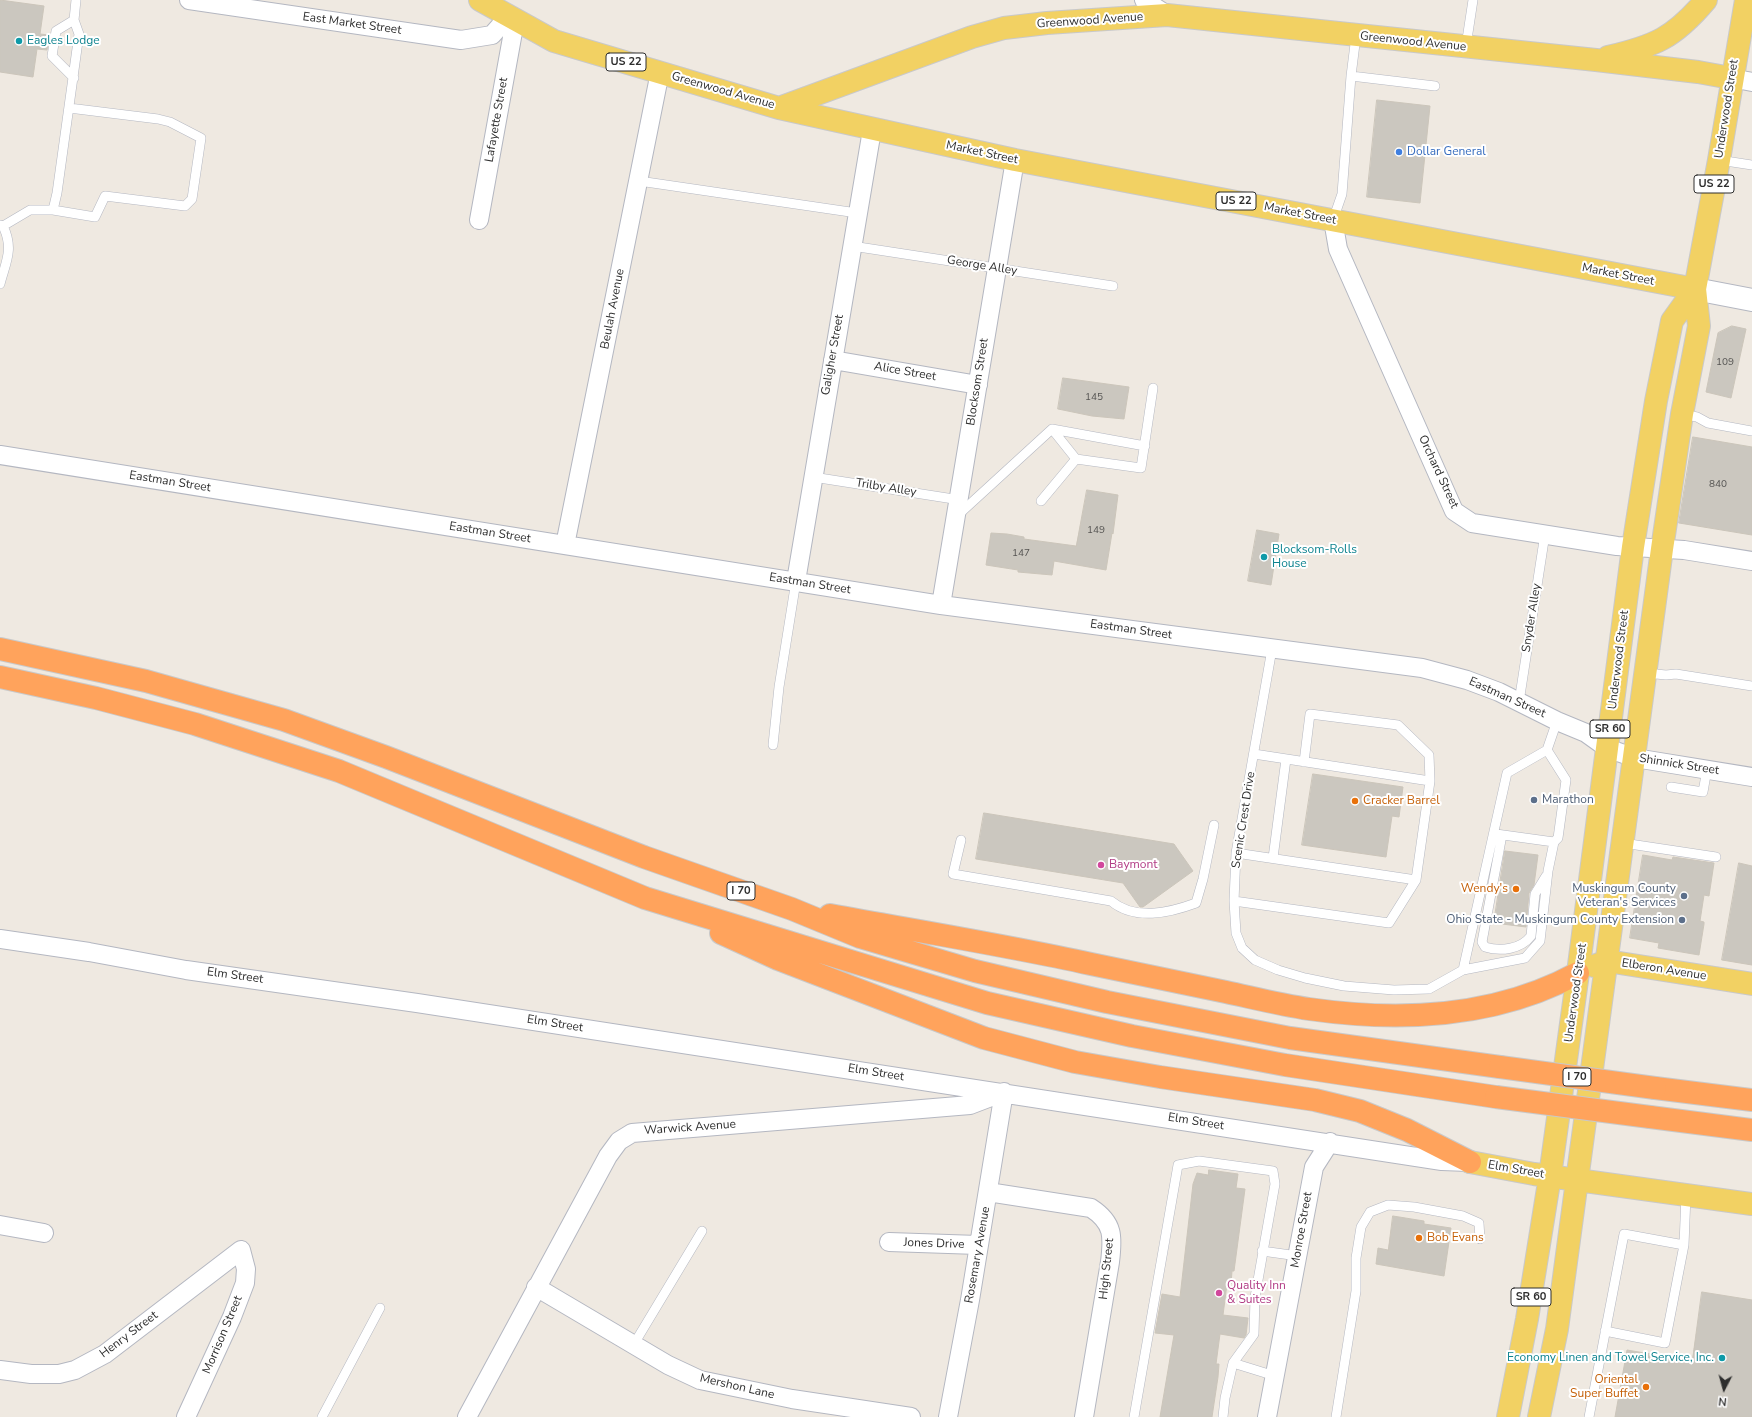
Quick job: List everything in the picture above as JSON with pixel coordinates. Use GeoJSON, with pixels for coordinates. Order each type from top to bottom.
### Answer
{"type":"FeatureCollection","features":[{"type":"Feature","properties":{"kind":"highway","name":"I 70"},"geometry":{"type":"LineString","coordinates":[[0,649],[146,681],[284,720],[386,756],[644,857],[792,909],[874,942],[975,971],[1107,1002],[1290,1038],[1752,1100]]}},
{"type":"Feature","properties":{"kind":"highway"},"geometry":{"type":"LineString","coordinates":[[0,677],[96,698],[195,724],[339,772],[645,898],[778,959],[984,1038],[1075,1062],[1160,1077],[1315,1100],[1352,1109],[1401,1127],[1470,1162]]}},
{"type":"Feature","properties":{"kind":"highway"},"geometry":{"type":"LineString","coordinates":[[645,898],[987,1003],[1132,1036],[1285,1065],[1496,1097],[1752,1130]]}},
{"type":"Feature","properties":{"kind":"highway"},"geometry":{"type":"LineString","coordinates":[[792,909],[1013,947],[1308,1009],[1373,1016],[1444,1014],[1492,1006],[1535,994],[1553,987],[1578,973]]}},
{"type":"Feature","properties":{"kind":"main road","name":"Greenwood Avenue"},"geometry":{"type":"LineString","coordinates":[[480,0],[511,19],[554,41],[779,108],[972,37],[1004,28],[1047,23],[1167,15],[1596,60],[1698,72],[1742,80]]}},
{"type":"Feature","properties":{"kind":"main road"},"geometry":{"type":"LineString","coordinates":[[1596,60],[1653,44],[1672,34],[1691,17],[1706,0]]}},
{"type":"Feature","properties":{"kind":"main road","name":"Underwood Street"},"geometry":{"type":"LineString","coordinates":[[1539,1417],[1557,1329],[1662,549],[1682,414],[1699,326],[1694,289],[1719,160],[1742,80],[1746,0]]}},
{"type":"Feature","properties":{"kind":"main road","name":"Market Street"},"geometry":{"type":"LineString","coordinates":[[779,108],[872,130],[1015,160],[1694,289]]}},
{"type":"Feature","properties":{"kind":"main road","name":"Underwood Street"},"geometry":{"type":"LineString","coordinates":[[1508,1417],[1527,1319],[1550,1176],[1578,973],[1633,547],[1656,402],[1672,322],[1694,289]]}},
{"type":"Feature","properties":{"kind":"main road","name":"Elberon Avenue"},"geometry":{"type":"LineString","coordinates":[[1578,973],[1607,960],[1752,984]]}},
{"type":"Feature","properties":{"kind":"main road","name":"Elm Street"},"geometry":{"type":"LineString","coordinates":[[1470,1162],[1550,1176],[1752,1204]]}},
{"type":"Feature","properties":{"kind":"street","name":"East Market Street"},"geometry":{"type":"LineString","coordinates":[[189,0],[461,40],[492,35],[511,19]]}},
{"type":"Feature","properties":{"kind":"street"},"geometry":{"type":"LineString","coordinates":[[1144,0],[1167,15]]}},
{"type":"Feature","properties":{"kind":"street","name":"Lafayette Street"},"geometry":{"type":"LineString","coordinates":[[479,220],[511,19]]}},
{"type":"Feature","properties":{"kind":"street","name":"Beulah Avenue"},"geometry":{"type":"LineString","coordinates":[[565,545],[660,72]]}},
{"type":"Feature","properties":{"kind":"street","name":"Galigher Street"},"geometry":{"type":"LineString","coordinates":[[796,581],[872,130]]}},
{"type":"Feature","properties":{"kind":"street","name":"Blocksom Street"},"geometry":{"type":"LineString","coordinates":[[941,605],[1015,160]]}},
{"type":"Feature","properties":{"kind":"street","name":"Orchard Street"},"geometry":{"type":"LineString","coordinates":[[1333,220],[1338,249],[1454,511],[1472,523],[1633,547],[1684,550],[1752,561]]}},
{"type":"Feature","properties":{"kind":"street","name":"Market Street"},"geometry":{"type":"LineString","coordinates":[[1694,289],[1752,300]]}},
{"type":"Feature","properties":{"kind":"street","name":"Alice Street"},"geometry":{"type":"LineString","coordinates":[[833,360],[978,385]]}},
{"type":"Feature","properties":{"kind":"street","name":"Eastman Street"},"geometry":{"type":"LineString","coordinates":[[0,455],[941,605],[1422,668],[1468,680],[1519,702],[1557,721],[1586,733],[1607,748]]}},
{"type":"Feature","properties":{"kind":"street","name":"Shinnick Street"},"geometry":{"type":"LineString","coordinates":[[1607,748],[1635,758],[1752,777]]}},
{"type":"Feature","properties":{"kind":"street","name":"Elm Street"},"geometry":{"type":"LineString","coordinates":[[0,939],[89,952],[186,970],[417,1002],[1330,1142],[1442,1161],[1470,1162]]}},
{"type":"Feature","properties":{"kind":"street","name":"Rosemary Avenue"},"geometry":{"type":"LineString","coordinates":[[948,1417],[970,1300],[1004,1092]]}},
{"type":"Feature","properties":{"kind":"street","name":"Warwick Avenue"},"geometry":{"type":"LineString","coordinates":[[467,1417],[608,1156],[619,1142],[632,1133],[970,1105],[1004,1092]]}},
{"type":"Feature","properties":{"kind":"street","name":"Monroe Street"},"geometry":{"type":"LineString","coordinates":[[1267,1417],[1314,1167],[1330,1142]]}},
{"type":"Feature","properties":{"kind":"street","name":"High Street"},"geometry":{"type":"LineString","coordinates":[[988,1192],[1091,1208],[1104,1216],[1110,1229],[1112,1245],[1110,1262],[1084,1417]]}},
{"type":"Feature","properties":{"kind":"street"},"geometry":{"type":"LineString","coordinates":[[0,1226],[44,1233]]}},
{"type":"Feature","properties":{"kind":"street","name":"Jones Drive"},"geometry":{"type":"LineString","coordinates":[[889,1242],[978,1245]]}},
{"type":"Feature","properties":{"kind":"street","name":"Henry Street"},"geometry":{"type":"LineString","coordinates":[[0,1370],[31,1374],[59,1374],[75,1370],[105,1354],[241,1250]]}},
{"type":"Feature","properties":{"kind":"street","name":"Morrison Street"},"geometry":{"type":"LineString","coordinates":[[186,1417],[232,1317],[244,1283],[246,1269],[241,1250]]}},
{"type":"Feature","properties":{"kind":"street","name":"Mershon Lane"},"geometry":{"type":"LineString","coordinates":[[536,1288],[668,1365],[700,1380],[792,1400],[911,1417]]}},
{"type":"Feature","properties":{"kind":"lane"},"geometry":{"type":"LineString","coordinates":[[53,210],[74,78],[79,34],[74,20],[76,0]]}},
{"type":"Feature","properties":{"kind":"lane"},"geometry":{"type":"LineString","coordinates":[[1466,47],[1473,0]]}},
{"type":"Feature","properties":{"kind":"lane"},"geometry":{"type":"LineString","coordinates":[[74,20],[56,31],[52,56],[74,78]]}},
{"type":"Feature","properties":{"kind":"lane"},"geometry":{"type":"LineString","coordinates":[[1333,220],[1342,194],[1351,76],[1356,36]]}},
{"type":"Feature","properties":{"kind":"lane"},"geometry":{"type":"LineString","coordinates":[[1351,76],[1435,86]]}},
{"type":"Feature","properties":{"kind":"lane"},"geometry":{"type":"LineString","coordinates":[[0,284],[10,247],[8,236],[1,226],[30,210],[53,210],[95,218],[105,196],[185,206],[192,199],[201,138],[170,122],[158,119],[69,108]]}},
{"type":"Feature","properties":{"kind":"lane"},"geometry":{"type":"LineString","coordinates":[[1719,160],[1752,165]]}},
{"type":"Feature","properties":{"kind":"lane"},"geometry":{"type":"LineString","coordinates":[[639,181],[857,213]]}},
{"type":"Feature","properties":{"kind":"lane","name":"George Alley"},"geometry":{"type":"LineString","coordinates":[[852,246],[1113,286]]}},
{"type":"Feature","properties":{"kind":"lane"},"geometry":{"type":"LineString","coordinates":[[1052,429],[1076,458],[1141,468],[1153,388]]}},
{"type":"Feature","properties":{"kind":"lane"},"geometry":{"type":"LineString","coordinates":[[1682,414],[1697,417],[1708,423],[1752,431]]}},
{"type":"Feature","properties":{"kind":"lane"},"geometry":{"type":"LineString","coordinates":[[958,508],[1052,429]]}},
{"type":"Feature","properties":{"kind":"lane"},"geometry":{"type":"LineString","coordinates":[[1052,429],[1145,446]]}},
{"type":"Feature","properties":{"kind":"lane"},"geometry":{"type":"LineString","coordinates":[[1041,501],[1076,458]]}},
{"type":"Feature","properties":{"kind":"lane","name":"Trilby Alley"},"geometry":{"type":"LineString","coordinates":[[813,477],[958,508]]}},
{"type":"Feature","properties":{"kind":"lane","name":"Snyder Alley"},"geometry":{"type":"LineString","coordinates":[[1519,702],[1545,534]]}},
{"type":"Feature","properties":{"kind":"lane"},"geometry":{"type":"LineString","coordinates":[[773,745],[779,686],[796,581]]}},
{"type":"Feature","properties":{"kind":"lane","name":"Scenic Crest Drive"},"geometry":{"type":"LineString","coordinates":[[1272,649],[1236,853],[1234,901],[1236,933],[1242,948],[1254,960],[1278,970],[1344,986],[1394,990],[1429,990],[1463,970],[1525,958],[1540,940],[1548,871]]}},
{"type":"Feature","properties":{"kind":"lane"},"geometry":{"type":"LineString","coordinates":[[1646,673],[1666,675],[1676,674],[1752,686]]}},
{"type":"Feature","properties":{"kind":"lane"},"geometry":{"type":"LineString","coordinates":[[1234,901],[1389,923],[1416,880],[1430,781],[1429,754],[1398,725],[1310,714],[1304,762]]}},
{"type":"Feature","properties":{"kind":"lane"},"geometry":{"type":"LineString","coordinates":[[1547,750],[1566,780],[1558,838],[1554,842],[1548,871],[1535,894],[1531,936],[1523,944],[1494,950],[1485,947],[1482,942],[1507,773],[1547,750],[1557,721]]}},
{"type":"Feature","properties":{"kind":"lane"},"geometry":{"type":"LineString","coordinates":[[1254,754],[1430,781]]}},
{"type":"Feature","properties":{"kind":"lane"},"geometry":{"type":"LineString","coordinates":[[1273,858],[1286,759]]}},
{"type":"Feature","properties":{"kind":"lane"},"geometry":{"type":"LineString","coordinates":[[1671,787],[1703,792],[1707,770]]}},
{"type":"Feature","properties":{"kind":"lane"},"geometry":{"type":"LineString","coordinates":[[961,840],[953,874],[1111,901],[1121,909],[1149,914],[1174,911],[1196,903],[1203,879],[1214,825]]}},
{"type":"Feature","properties":{"kind":"lane"},"geometry":{"type":"LineString","coordinates":[[1498,834],[1554,842]]}},
{"type":"Feature","properties":{"kind":"lane"},"geometry":{"type":"LineString","coordinates":[[1463,970],[1498,834]]}},
{"type":"Feature","properties":{"kind":"lane"},"geometry":{"type":"LineString","coordinates":[[1623,843],[1716,857]]}},
{"type":"Feature","properties":{"kind":"lane"},"geometry":{"type":"LineString","coordinates":[[1236,853],[1416,880]]}},
{"type":"Feature","properties":{"kind":"lane"},"geometry":{"type":"LineString","coordinates":[[1134,1417],[1178,1165],[1199,1161],[1273,1171],[1275,1184],[1255,1297],[1254,1334],[1233,1363],[1225,1398],[1223,1417]]}},
{"type":"Feature","properties":{"kind":"lane"},"geometry":{"type":"LineString","coordinates":[[1605,1331],[1665,1343],[1684,1245],[1686,1194]]}},
{"type":"Feature","properties":{"kind":"lane"},"geometry":{"type":"LineString","coordinates":[[1336,1417],[1356,1291],[1356,1258],[1361,1227],[1370,1212],[1388,1204],[1463,1216],[1479,1223],[1480,1239]]}},
{"type":"Feature","properties":{"kind":"lane"},"geometry":{"type":"LineString","coordinates":[[634,1344],[702,1231]]}},
{"type":"Feature","properties":{"kind":"lane"},"geometry":{"type":"LineString","coordinates":[[1589,1417],[1624,1234],[1684,1245]]}},
{"type":"Feature","properties":{"kind":"lane"},"geometry":{"type":"LineString","coordinates":[[1262,1251],[1298,1256]]}},
{"type":"Feature","properties":{"kind":"lane"},"geometry":{"type":"LineString","coordinates":[[322,1417],[380,1308]]}},
{"type":"Feature","properties":{"kind":"lane"},"geometry":{"type":"LineString","coordinates":[[1233,1363],[1275,1376]]}},
{"type":"Feature","properties":{"kind":"building","name":"Eagles Lodge"},"geometry":{"type":"Polygon","coordinates":[[[0,0],[44,6],[40,34],[49,35],[47,50],[37,49],[33,77],[0,72],[0,0]]]}},
{"type":"Feature","properties":{"kind":"building","name":"Dollar General"},"geometry":{"type":"Polygon","coordinates":[[[1377,100],[1430,106],[1420,203],[1367,197],[1377,100]]]}},
{"type":"Feature","properties":{"kind":"building"},"geometry":{"type":"Polygon","coordinates":[[[1732,326],[1746,329],[1731,398],[1706,392],[1718,333],[1732,326]]]}},
{"type":"Feature","properties":{"kind":"building"},"geometry":{"type":"Polygon","coordinates":[[[1063,378],[1129,387],[1124,419],[1092,416],[1058,409],[1063,378]]]}},
{"type":"Feature","properties":{"kind":"building"},"geometry":{"type":"Polygon","coordinates":[[[1693,437],[1752,447],[1752,535],[1679,523],[1693,437]]]}},
{"type":"Feature","properties":{"kind":"building"},"geometry":{"type":"Polygon","coordinates":[[[1087,490],[1118,495],[1113,534],[1112,533],[1106,570],[1054,561],[1052,575],[1018,572],[1018,570],[986,565],[991,533],[1007,534],[1024,537],[1024,539],[1076,546],[1087,490]]]}},
{"type":"Feature","properties":{"kind":"building","name":"Blocksom-Rolls House"},"geometry":{"type":"Polygon","coordinates":[[[1257,530],[1279,534],[1271,585],[1248,581],[1257,530]]]}},
{"type":"Feature","properties":{"kind":"building","name":"Cracker Barrel"},"geometry":{"type":"Polygon","coordinates":[[[1313,774],[1403,787],[1399,817],[1392,816],[1386,857],[1302,845],[1313,774]]]}},
{"type":"Feature","properties":{"kind":"building","name":"Baymont"},"geometry":{"type":"Polygon","coordinates":[[[984,813],[1174,844],[1193,871],[1143,907],[1140,907],[1123,883],[976,859],[984,813]]]}},
{"type":"Feature","properties":{"kind":"building","name":"Wendy's"},"geometry":{"type":"Polygon","coordinates":[[[1505,851],[1538,855],[1534,885],[1529,893],[1526,927],[1494,923],[1505,851]]]}},
{"type":"Feature","properties":{"kind":"building"},"geometry":{"type":"Polygon","coordinates":[[[1643,855],[1672,860],[1673,857],[1714,863],[1709,896],[1704,895],[1700,921],[1704,922],[1704,924],[1699,955],[1658,948],[1659,943],[1630,938],[1643,855]]]}},
{"type":"Feature","properties":{"kind":"building"},"geometry":{"type":"Polygon","coordinates":[[[1739,863],[1752,866],[1752,965],[1722,960],[1739,863]]]}},
{"type":"Feature","properties":{"kind":"building","name":"Quality Inn & Suites"},"geometry":{"type":"Polygon","coordinates":[[[1209,1170],[1238,1174],[1236,1188],[1245,1189],[1234,1271],[1232,1271],[1231,1284],[1227,1284],[1223,1315],[1248,1318],[1246,1335],[1244,1338],[1220,1334],[1216,1364],[1219,1364],[1218,1377],[1212,1417],[1160,1417],[1174,1335],[1155,1333],[1162,1294],[1180,1297],[1193,1184],[1197,1173],[1208,1175],[1209,1170]]]}},
{"type":"Feature","properties":{"kind":"building","name":"Bob Evans"},"geometry":{"type":"Polygon","coordinates":[[[1393,1216],[1424,1221],[1424,1224],[1451,1228],[1444,1276],[1376,1264],[1378,1248],[1388,1250],[1393,1216]]]}},
{"type":"Feature","properties":{"kind":"building","name":"Economy Linen and Towel Service, Inc."},"geometry":{"type":"Polygon","coordinates":[[[1702,1292],[1752,1300],[1752,1417],[1615,1417],[1627,1350],[1692,1361],[1702,1292]]]}},
{"type":"Feature","properties":{"kind":"place","name":"Eagles Lodge"},"geometry":{"type":"Point","coordinates":[19,41]}},
{"type":"Feature","properties":{"kind":"place","name":"Dollar General"},"geometry":{"type":"Point","coordinates":[1399,152]}},
{"type":"Feature","properties":{"kind":"place","name":"Blocksom-Rolls House"},"geometry":{"type":"Point","coordinates":[1264,557]}},
{"type":"Feature","properties":{"kind":"place","name":"Marathon"},"geometry":{"type":"Point","coordinates":[1534,800]}},
{"type":"Feature","properties":{"kind":"place","name":"Cracker Barrel"},"geometry":{"type":"Point","coordinates":[1355,801]}},
{"type":"Feature","properties":{"kind":"place","name":"Baymont"},"geometry":{"type":"Point","coordinates":[1101,865]}},
{"type":"Feature","properties":{"kind":"place","name":"Wendy's"},"geometry":{"type":"Point","coordinates":[1516,889]}},
{"type":"Feature","properties":{"kind":"place","name":"Muskingum County Veteran's Services"},"geometry":{"type":"Point","coordinates":[1684,896]}},
{"type":"Feature","properties":{"kind":"place","name":"Ohio State - Muskingum County Extension"},"geometry":{"type":"Point","coordinates":[1682,920]}},
{"type":"Feature","properties":{"kind":"place","name":"Bob Evans"},"geometry":{"type":"Point","coordinates":[1419,1238]}},
{"type":"Feature","properties":{"kind":"place","name":"Quality Inn & Suites"},"geometry":{"type":"Point","coordinates":[1219,1293]}},
{"type":"Feature","properties":{"kind":"place","name":"Economy Linen and Towel Service, Inc."},"geometry":{"type":"Point","coordinates":[1722,1358]}},
{"type":"Feature","properties":{"kind":"place","name":"Oriental Super Buffet"},"geometry":{"type":"Point","coordinates":[1646,1387]}}]}
